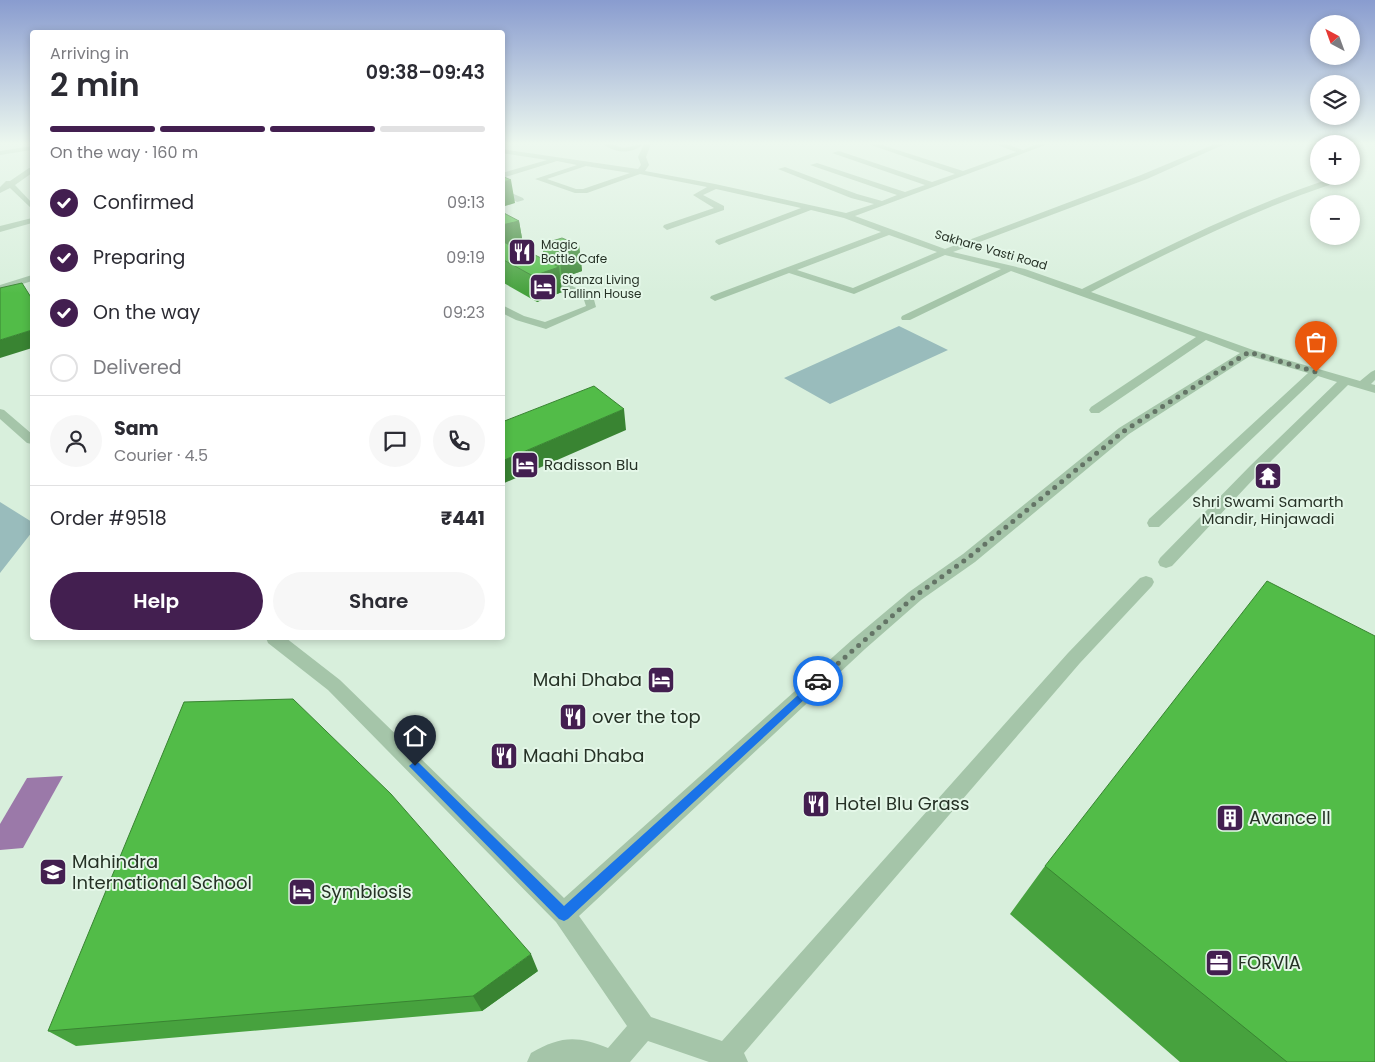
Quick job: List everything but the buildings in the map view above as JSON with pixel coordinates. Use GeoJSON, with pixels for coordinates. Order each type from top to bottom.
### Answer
{"type":"FeatureCollection","features":[{"type":"Feature","properties":{"kind":"street"},"geometry":{"type":"LineString","coordinates":[[19,194],[30,205]]}},
{"type":"Feature","properties":{"kind":"street"},"geometry":{"type":"LineString","coordinates":[[507,194],[520,200]]}},
{"type":"Feature","properties":{"kind":"street"},"geometry":{"type":"LineString","coordinates":[[667,227],[721,208],[697,195],[700,194]]}},
{"type":"Feature","properties":{"kind":"street","name":"Sakhare Vasti Road"},"geometry":{"type":"LineString","coordinates":[[747,194],[847,216],[945,252],[1010,268],[1083,292],[1249,352],[1375,390]]}},
{"type":"Feature","properties":{"kind":"street"},"geometry":{"type":"LineString","coordinates":[[847,194],[881,203]]}},
{"type":"Feature","properties":{"kind":"street"},"geometry":{"type":"LineString","coordinates":[[900,194],[904,195]]}},
{"type":"Feature","properties":{"kind":"street"},"geometry":{"type":"LineString","coordinates":[[847,216],[908,194]]}},
{"type":"Feature","properties":{"kind":"street"},"geometry":{"type":"LineString","coordinates":[[788,270],[854,291],[945,252],[1100,194]]}},
{"type":"Feature","properties":{"kind":"street"},"geometry":{"type":"LineString","coordinates":[[1083,292],[1176,245],[1295,194]]}},
{"type":"Feature","properties":{"kind":"street"},"geometry":{"type":"LineString","coordinates":[[720,242],[809,208]]}},
{"type":"Feature","properties":{"kind":"street"},"geometry":{"type":"LineString","coordinates":[[0,229],[30,221]]}},
{"type":"Feature","properties":{"kind":"street"},"geometry":{"type":"LineString","coordinates":[[715,298],[891,231]]}},
{"type":"Feature","properties":{"kind":"street"},"geometry":{"type":"LineString","coordinates":[[906,318],[1010,268]]}},
{"type":"Feature","properties":{"kind":"street"},"geometry":{"type":"LineString","coordinates":[[505,310],[520,318],[546,326],[591,308],[588,298],[537,272]]}},
{"type":"Feature","properties":{"kind":"street"},"geometry":{"type":"LineString","coordinates":[[0,288],[30,279]]}},
{"type":"Feature","properties":{"kind":"street"},"geometry":{"type":"LineString","coordinates":[[1095,410],[1205,336]]}},
{"type":"Feature","properties":{"kind":"street"},"geometry":{"type":"LineString","coordinates":[[564,914],[859,644],[915,596],[968,558],[1124,431],[1249,352]]}},
{"type":"Feature","properties":{"kind":"street"},"geometry":{"type":"LineString","coordinates":[[1154,523],[1316,372]]}},
{"type":"Feature","properties":{"kind":"street"},"geometry":{"type":"LineString","coordinates":[[1363,386],[1375,374]]}},
{"type":"Feature","properties":{"kind":"street"},"geometry":{"type":"LineString","coordinates":[[1166,562],[1256,468],[1346,380]]}},
{"type":"Feature","properties":{"kind":"street"},"geometry":{"type":"LineString","coordinates":[[0,413],[30,438]]}},
{"type":"Feature","properties":{"kind":"street"},"geometry":{"type":"LineString","coordinates":[[277,640],[334,685],[564,914],[643,1027],[730,1059],[1074,658],[1146,582]]}},
{"type":"Feature","properties":{"kind":"street"},"geometry":{"type":"LineString","coordinates":[[613,1062],[643,1027]]}},
{"type":"Feature","properties":{"kind":"street"},"geometry":{"type":"LineString","coordinates":[[540,1062],[551,1055],[572,1050],[593,1053],[607,1062]]}},
{"type":"Feature","properties":{"kind":"shaded area"},"geometry":{"type":"Polygon","coordinates":[[[899,326],[948,350],[830,404],[784,378],[899,326]]]}},
{"type":"Feature","properties":{"kind":"shaded area"},"geometry":{"type":"Polygon","coordinates":[[[0,502],[30,521],[30,535],[0,573],[0,502]]]}},
{"type":"Feature","properties":{"kind":"shaded area"},"geometry":{"type":"Polygon","coordinates":[[[63,776],[23,848],[0,850],[0,824],[27,778],[63,776]]]}},
{"type":"Feature","properties":{"kind":"way so far"},"geometry":{"type":"LineString","coordinates":[[818,681],[915,596],[968,558],[1124,431],[1249,352],[1316,372]]}},
{"type":"Feature","properties":{"kind":"place","name":"Magic Bottle Cafe"},"geometry":{"type":"Point","coordinates":[522,252]}},
{"type":"Feature","properties":{"kind":"place","name":"Stanza Living Tallinn House"},"geometry":{"type":"Point","coordinates":[543,287]}},
{"type":"Feature","properties":{"kind":"place","name":"Radisson Blu"},"geometry":{"type":"Point","coordinates":[525,465]}},
{"type":"Feature","properties":{"kind":"place","name":"Shri Swami Samarth Mandir, Hinjawadi"},"geometry":{"type":"Point","coordinates":[1268,476]}},
{"type":"Feature","properties":{"kind":"place","name":"Mahi Dhaba"},"geometry":{"type":"Point","coordinates":[661,680]}},
{"type":"Feature","properties":{"kind":"place","name":"over the top"},"geometry":{"type":"Point","coordinates":[573,717]}},
{"type":"Feature","properties":{"kind":"place","name":"Maahi Dhaba"},"geometry":{"type":"Point","coordinates":[504,756]}},
{"type":"Feature","properties":{"kind":"place","name":"Hotel Blu Grass"},"geometry":{"type":"Point","coordinates":[816,804]}},
{"type":"Feature","properties":{"kind":"place","name":"Avance II"},"geometry":{"type":"Point","coordinates":[1230,818]}},
{"type":"Feature","properties":{"kind":"place","name":"Mahindra International School"},"geometry":{"type":"Point","coordinates":[53,872]}},
{"type":"Feature","properties":{"kind":"place","name":"Symbiosis"},"geometry":{"type":"Point","coordinates":[302,892]}},
{"type":"Feature","properties":{"kind":"place","name":"FORVIA"},"geometry":{"type":"Point","coordinates":[1219,963]}},
{"type":"Feature","properties":{"kind":"route"},"geometry":{"type":"LineString","coordinates":[[415,766],[564,914],[818,681]]}}]}
